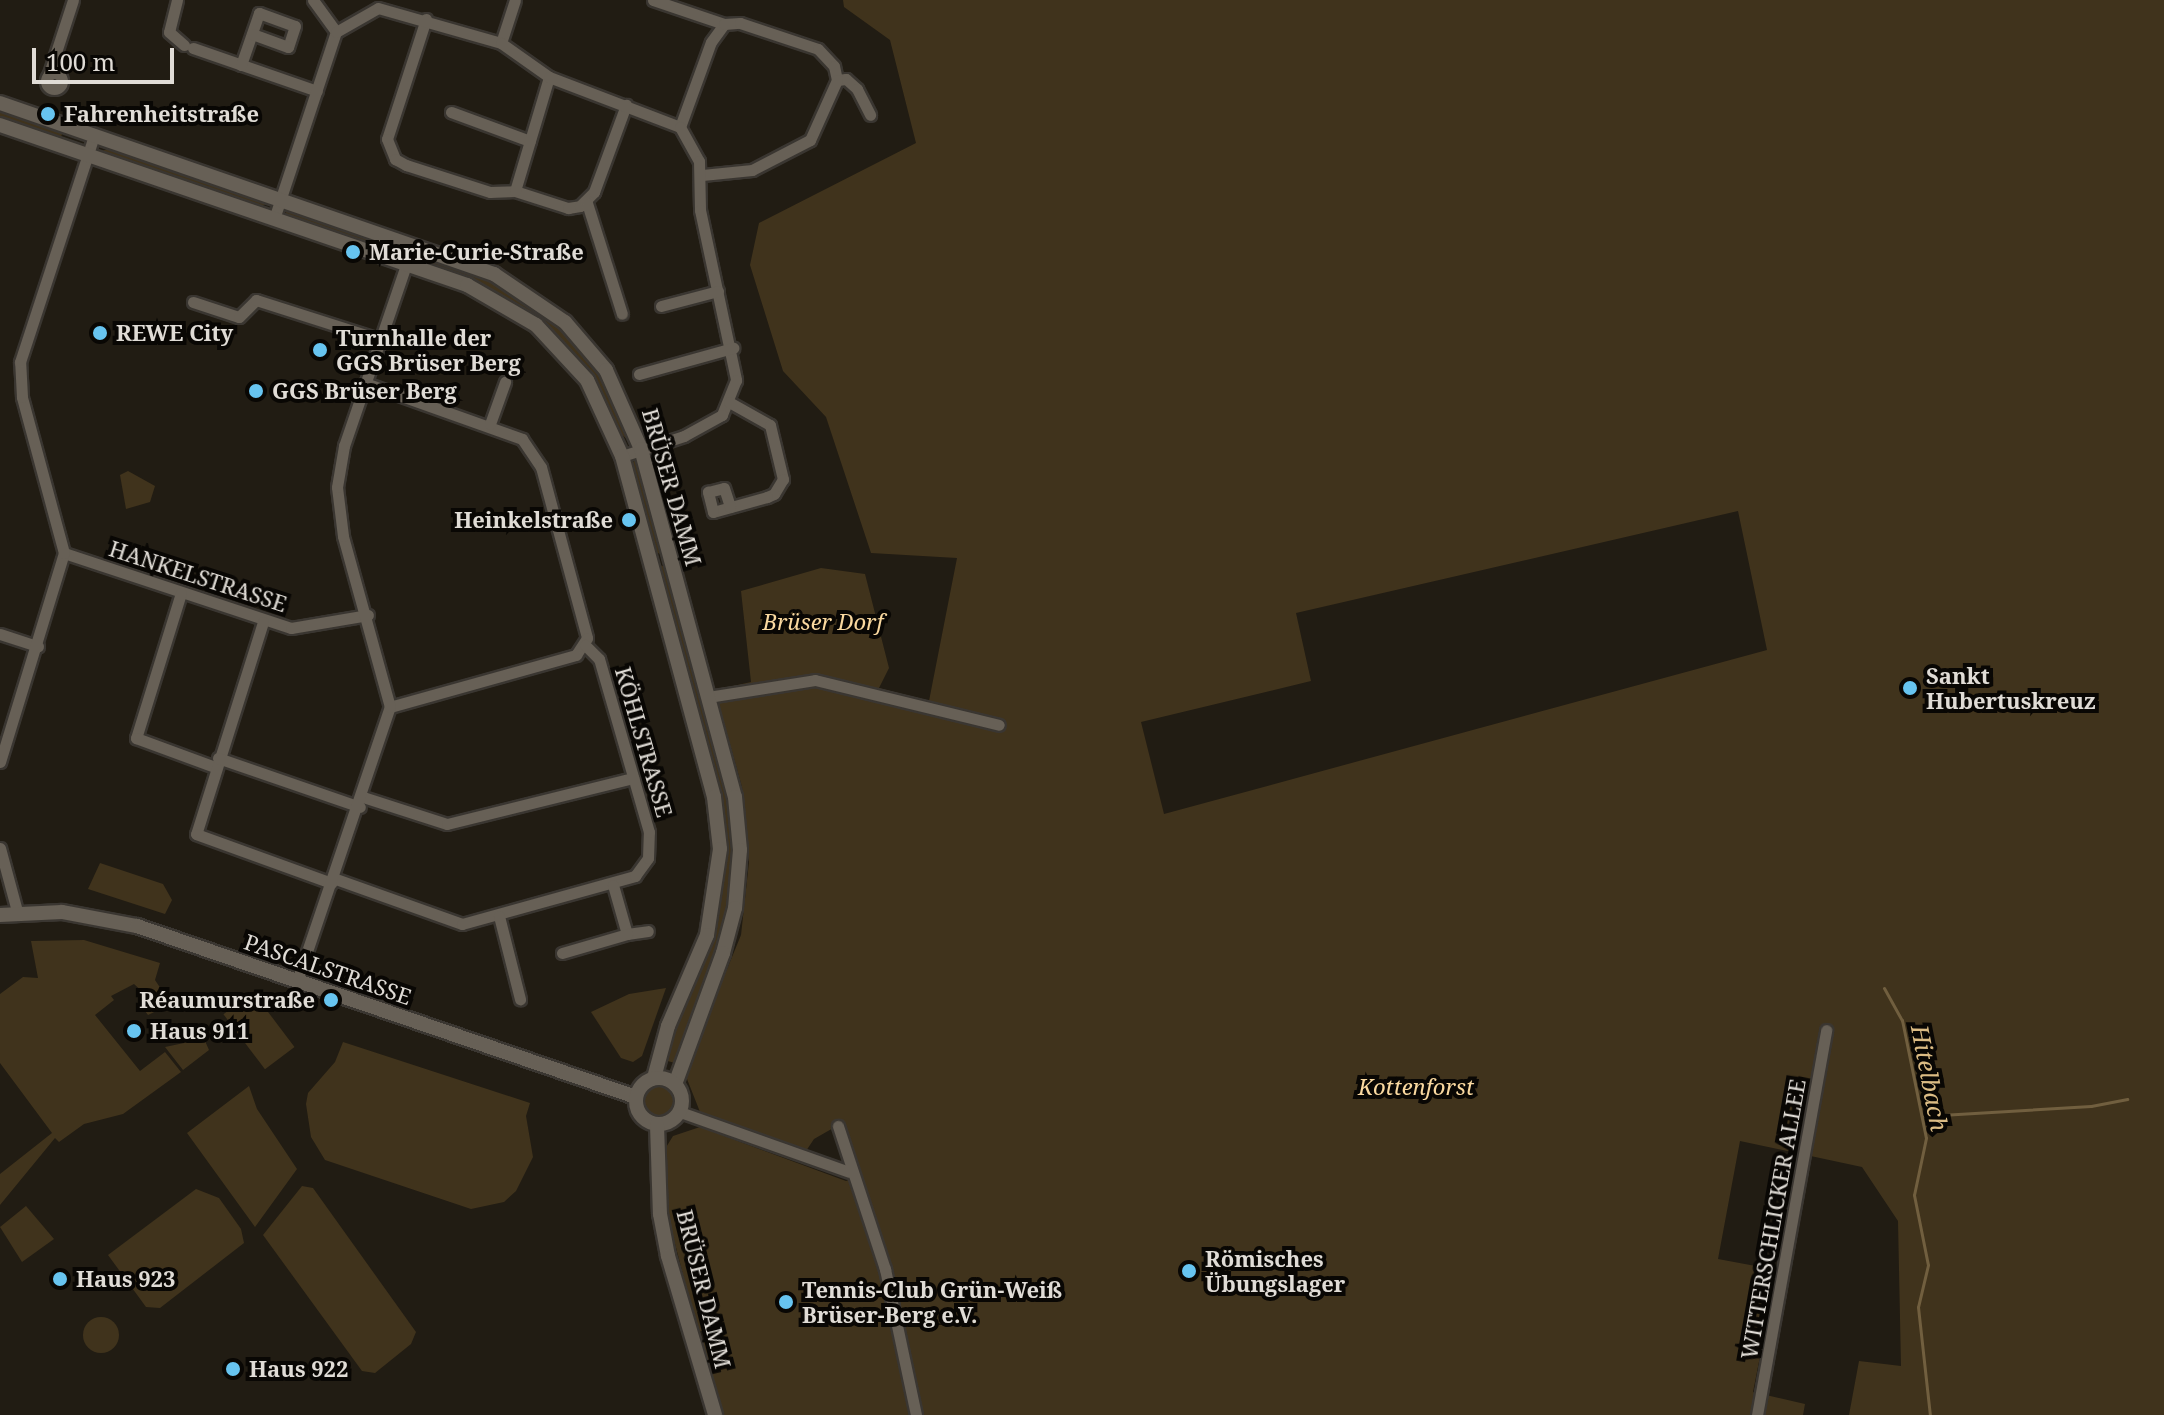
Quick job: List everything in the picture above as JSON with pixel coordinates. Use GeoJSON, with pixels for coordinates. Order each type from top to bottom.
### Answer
{"type":"FeatureCollection","features":[{"type":"Feature","properties":{"kind":"street"},"geometry":{"type":"LineString","coordinates":[[47,80],[73,0]]}},
{"type":"Feature","properties":{"kind":"street"},"geometry":{"type":"LineString","coordinates":[[177,0],[169,32],[188,47],[317,91]]}},
{"type":"Feature","properties":{"kind":"street"},"geometry":{"type":"LineString","coordinates":[[313,0],[336,32]]}},
{"type":"Feature","properties":{"kind":"street"},"geometry":{"type":"LineString","coordinates":[[501,43],[515,0]]}},
{"type":"Feature","properties":{"kind":"street"},"geometry":{"type":"LineString","coordinates":[[653,0],[724,24],[740,23],[818,49],[834,66],[837,80],[810,140],[752,170],[702,175]]}},
{"type":"Feature","properties":{"kind":"street"},"geometry":{"type":"LineString","coordinates":[[274,219],[336,32],[378,8],[426,19],[501,43],[549,77],[680,127],[697,151],[702,175],[700,210],[733,348],[736,380],[722,415],[702,428],[622,456]]}},
{"type":"Feature","properties":{"kind":"street"},"geometry":{"type":"LineString","coordinates":[[426,19],[390,127],[391,153],[406,165],[490,192],[515,191],[568,208],[587,203]]}},
{"type":"Feature","properties":{"kind":"street"},"geometry":{"type":"LineString","coordinates":[[680,127],[711,42],[724,24]]}},
{"type":"Feature","properties":{"kind":"street"},"geometry":{"type":"LineString","coordinates":[[241,65],[252,34]]}},
{"type":"Feature","properties":{"kind":"street"},"geometry":{"type":"LineString","coordinates":[[515,191],[549,77]]}},
{"type":"Feature","properties":{"kind":"street"},"geometry":{"type":"LineString","coordinates":[[837,80],[846,79],[857,89],[870,115]]}},
{"type":"Feature","properties":{"kind":"street","name":"BRÜSER DAMM"},"geometry":{"type":"LineString","coordinates":[[0,103],[494,274],[565,322],[606,370],[641,449],[735,797],[739,864],[735,908],[723,953],[675,1084]]}},
{"type":"Feature","properties":{"kind":"street"},"geometry":{"type":"LineString","coordinates":[[622,314],[587,203],[626,105]]}},
{"type":"Feature","properties":{"kind":"street"},"geometry":{"type":"LineString","coordinates":[[451,112],[530,141]]}},
{"type":"Feature","properties":{"kind":"street","name":"BRÜSER DAMM"},"geometry":{"type":"LineString","coordinates":[[0,125],[487,294],[549,335],[587,380],[622,456],[714,797],[720,849],[707,935],[668,1026],[654,1078],[642,1085],[636,1097]]}},
{"type":"Feature","properties":{"kind":"street"},"geometry":{"type":"LineString","coordinates":[[0,762],[64,553],[22,397],[20,362],[94,135]]}},
{"type":"Feature","properties":{"kind":"street"},"geometry":{"type":"LineString","coordinates":[[297,981],[361,802],[390,707],[368,615],[343,536],[337,487],[344,446],[413,245]]}},
{"type":"Feature","properties":{"kind":"street"},"geometry":{"type":"LineString","coordinates":[[661,306],[718,291]]}},
{"type":"Feature","properties":{"kind":"street"},"geometry":{"type":"LineString","coordinates":[[193,302],[239,317],[256,300],[381,340]]}},
{"type":"Feature","properties":{"kind":"street"},"geometry":{"type":"LineString","coordinates":[[639,374],[733,348]]}},
{"type":"Feature","properties":{"kind":"street"},"geometry":{"type":"LineString","coordinates":[[490,424],[505,382]]}},
{"type":"Feature","properties":{"kind":"street"},"geometry":{"type":"LineString","coordinates":[[365,383],[490,424],[522,439],[541,467],[586,631],[585,645],[576,655],[390,707]]}},
{"type":"Feature","properties":{"kind":"street"},"geometry":{"type":"LineString","coordinates":[[729,402],[770,425],[783,479],[774,494],[730,507]]}},
{"type":"Feature","properties":{"kind":"street","name":"HANKELSTRASSE"},"geometry":{"type":"LineString","coordinates":[[64,553],[263,622],[321,627],[368,615]]}},
{"type":"Feature","properties":{"kind":"street"},"geometry":{"type":"LineString","coordinates":[[181,593],[136,738],[447,824],[633,778]]}},
{"type":"Feature","properties":{"kind":"street"},"geometry":{"type":"LineString","coordinates":[[263,622],[216,762],[196,834],[332,880]]}},
{"type":"Feature","properties":{"kind":"street"},"geometry":{"type":"LineString","coordinates":[[0,634],[38,646]]}},
{"type":"Feature","properties":{"kind":"street","name":"KÖHLSTRASSE"},"geometry":{"type":"LineString","coordinates":[[332,880],[462,924],[613,885],[635,876],[650,849],[599,659],[585,645]]}},
{"type":"Feature","properties":{"kind":"street"},"geometry":{"type":"LineString","coordinates":[[708,697],[815,680],[999,725]]}},
{"type":"Feature","properties":{"kind":"street"},"geometry":{"type":"LineString","coordinates":[[0,848],[17,911]]}},
{"type":"Feature","properties":{"kind":"street"},"geometry":{"type":"LineString","coordinates":[[613,885],[627,934]]}},
{"type":"Feature","properties":{"kind":"street","name":"PASCALSTRASSE"},"geometry":{"type":"LineString","coordinates":[[0,915],[17,911],[100,916],[636,1097]]}},
{"type":"Feature","properties":{"kind":"street"},"geometry":{"type":"LineString","coordinates":[[499,916],[520,999]]}},
{"type":"Feature","properties":{"kind":"street"},"geometry":{"type":"LineString","coordinates":[[562,953],[648,931]]}},
{"type":"Feature","properties":{"kind":"street","name":"WITTERSCHLICKER ALLEE"},"geometry":{"type":"LineString","coordinates":[[1757,1415],[1826,1030]]}},
{"type":"Feature","properties":{"kind":"street"},"geometry":{"type":"LineString","coordinates":[[654,1078],[675,1084],[683,1097],[680,1112]]}},
{"type":"Feature","properties":{"kind":"street"},"geometry":{"type":"LineString","coordinates":[[636,1097],[643,1119],[657,1125],[680,1112],[849,1172]]}},
{"type":"Feature","properties":{"kind":"street","name":"BRÜSER DAMM"},"geometry":{"type":"LineString","coordinates":[[657,1125],[660,1214],[668,1256],[715,1415]]}},
{"type":"Feature","properties":{"kind":"street"},"geometry":{"type":"LineString","coordinates":[[838,1126],[849,1172],[885,1269],[916,1415]]}},
{"type":"Feature","properties":{"kind":"green space","name":"Kottenforst"},"geometry":{"type":"Polygon","coordinates":[[[843,0],[2164,0],[2164,1415],[1849,1415],[1859,1361],[1901,1366],[1898,1221],[1862,1167],[1740,1141],[1718,1259],[1777,1270],[1753,1392],[1805,1404],[1803,1415],[723,1415],[701,1341],[722,1334],[716,1327],[698,1332],[667,1213],[665,1149],[673,1136],[700,1127],[846,1181],[856,1178],[835,1127],[814,1139],[806,1151],[700,1112],[687,1079],[687,1067],[741,935],[749,862],[742,787],[715,690],[751,682],[741,591],[821,568],[865,574],[889,668],[879,688],[929,701],[957,558],[871,553],[826,417],[783,371],[750,265],[759,223],[916,143],[890,40],[844,7],[843,0]],[[1738,511],[1296,613],[1311,681],[1141,722],[1164,814],[1767,650],[1738,511]]]}},
{"type":"Feature","properties":{"kind":"green space"},"geometry":{"type":"Polygon","coordinates":[[[0,108],[64,129],[60,139],[0,120],[0,108]]]}},
{"type":"Feature","properties":{"kind":"green space"},"geometry":{"type":"Polygon","coordinates":[[[111,148],[269,203],[258,207],[98,152],[111,148]]]}},
{"type":"Feature","properties":{"kind":"green space"},"geometry":{"type":"Polygon","coordinates":[[[284,210],[376,238],[373,248],[291,219],[284,210]]]}},
{"type":"Feature","properties":{"kind":"green space"},"geometry":{"type":"Polygon","coordinates":[[[429,257],[495,281],[557,322],[602,375],[632,444],[618,431],[592,378],[557,336],[493,292],[415,261],[429,257]]]}},
{"type":"Feature","properties":{"kind":"green space"},"geometry":{"type":"Polygon","coordinates":[[[637,456],[665,555],[653,552],[631,466],[637,456]]]}},
{"type":"Feature","properties":{"kind":"green space"},"geometry":{"type":"Polygon","coordinates":[[[128,471],[155,486],[150,502],[126,509],[120,475],[128,471]]]}},
{"type":"Feature","properties":{"kind":"green space"},"geometry":{"type":"Polygon","coordinates":[[[657,564],[668,568],[728,788],[735,859],[731,906],[715,960],[675,1063],[664,1060],[715,926],[725,842],[657,564]]]}},
{"type":"Feature","properties":{"kind":"green space"},"geometry":{"type":"Polygon","coordinates":[[[100,863],[163,884],[172,900],[165,914],[88,889],[100,863]]]}},
{"type":"Feature","properties":{"kind":"green space"},"geometry":{"type":"Polygon","coordinates":[[[84,940],[160,963],[155,980],[171,1004],[148,1015],[138,1002],[146,995],[134,984],[111,996],[114,1000],[95,1015],[140,1071],[165,1052],[181,1072],[123,1114],[84,1124],[59,1142],[55,1138],[0,1205],[0,1174],[52,1133],[0,1063],[0,994],[23,977],[38,978],[31,941],[84,940]]]}},
{"type":"Feature","properties":{"kind":"green space"},"geometry":{"type":"Polygon","coordinates":[[[666,988],[642,1056],[633,1062],[621,1058],[591,1012],[629,994],[666,988]]]}},
{"type":"Feature","properties":{"kind":"green space"},"geometry":{"type":"Polygon","coordinates":[[[253,992],[295,1047],[265,1069],[223,1014],[253,992]]]}},
{"type":"Feature","properties":{"kind":"green space"},"geometry":{"type":"Polygon","coordinates":[[[198,1025],[209,1050],[183,1070],[165,1047],[184,1043],[198,1025]]]}},
{"type":"Feature","properties":{"kind":"green space"},"geometry":{"type":"Polygon","coordinates":[[[343,1042],[530,1103],[526,1116],[533,1157],[516,1191],[504,1202],[471,1209],[325,1160],[311,1137],[306,1104],[308,1093],[335,1062],[343,1042]]]}},
{"type":"Feature","properties":{"kind":"green space"},"geometry":{"type":"Polygon","coordinates":[[[660,1084],[672,1089],[677,1101],[672,1113],[660,1118],[648,1113],[643,1101],[648,1089],[660,1084]]]}},
{"type":"Feature","properties":{"kind":"green space"},"geometry":{"type":"Polygon","coordinates":[[[249,1086],[257,1109],[297,1169],[255,1227],[187,1133],[249,1086]]]}},
{"type":"Feature","properties":{"kind":"green space"},"geometry":{"type":"Polygon","coordinates":[[[302,1186],[313,1188],[416,1332],[411,1344],[375,1373],[362,1371],[263,1235],[302,1186]]]}},
{"type":"Feature","properties":{"kind":"green space"},"geometry":{"type":"Polygon","coordinates":[[[196,1189],[219,1198],[241,1229],[244,1243],[160,1308],[146,1307],[108,1255],[196,1189]]]}},
{"type":"Feature","properties":{"kind":"green space"},"geometry":{"type":"Polygon","coordinates":[[[26,1206],[54,1239],[22,1262],[0,1227],[26,1206]]]}},
{"type":"Feature","properties":{"kind":"green space"},"geometry":{"type":"Polygon","coordinates":[[[101,1317],[114,1322],[119,1335],[114,1348],[101,1353],[88,1348],[83,1335],[88,1322],[101,1317]]]}},
{"type":"Feature","properties":{"kind":"waterway","name":"Hitelbach"},"geometry":{"type":"LineString","coordinates":[[1884,988],[1902,1020],[1926,1138],[1914,1195],[1928,1265],[1918,1307],[1930,1415]]}},
{"type":"Feature","properties":{"kind":"waterway"},"geometry":{"type":"LineString","coordinates":[[1924,1116],[2091,1106],[2127,1099]]}},
{"type":"Feature","properties":{"kind":"place","name":"Fahrenheitstraße"},"geometry":{"type":"Point","coordinates":[48,114]}},
{"type":"Feature","properties":{"kind":"place","name":"Marie-Curie-Straße"},"geometry":{"type":"Point","coordinates":[353,252]}},
{"type":"Feature","properties":{"kind":"place","name":"REWE City"},"geometry":{"type":"Point","coordinates":[100,333]}},
{"type":"Feature","properties":{"kind":"place","name":"Turnhalle der GGS Brüser Berg"},"geometry":{"type":"Point","coordinates":[320,350]}},
{"type":"Feature","properties":{"kind":"place","name":"GGS Brüser Berg"},"geometry":{"type":"Point","coordinates":[256,391]}},
{"type":"Feature","properties":{"kind":"place","name":"Heinkelstraße"},"geometry":{"type":"Point","coordinates":[629,520]}},
{"type":"Feature","properties":{"kind":"place","name":"Sankt Hubertuskreuz"},"geometry":{"type":"Point","coordinates":[1910,688]}},
{"type":"Feature","properties":{"kind":"place","name":"Réaumurstraße"},"geometry":{"type":"Point","coordinates":[331,1000]}},
{"type":"Feature","properties":{"kind":"place","name":"Haus 911"},"geometry":{"type":"Point","coordinates":[134,1031]}},
{"type":"Feature","properties":{"kind":"place","name":"Römisches Übungslager"},"geometry":{"type":"Point","coordinates":[1189,1271]}},
{"type":"Feature","properties":{"kind":"place","name":"Haus 923"},"geometry":{"type":"Point","coordinates":[60,1279]}},
{"type":"Feature","properties":{"kind":"place","name":"Tennis-Club Grün-Weiß Brüser-Berg e.V."},"geometry":{"type":"Point","coordinates":[786,1302]}},
{"type":"Feature","properties":{"kind":"place","name":"Haus 922"},"geometry":{"type":"Point","coordinates":[233,1369]}},
{"type":"Feature","properties":{"kind":"park label","name":"Brüser Dorf"},"geometry":{"type":"Point","coordinates":[823,622]}}]}
